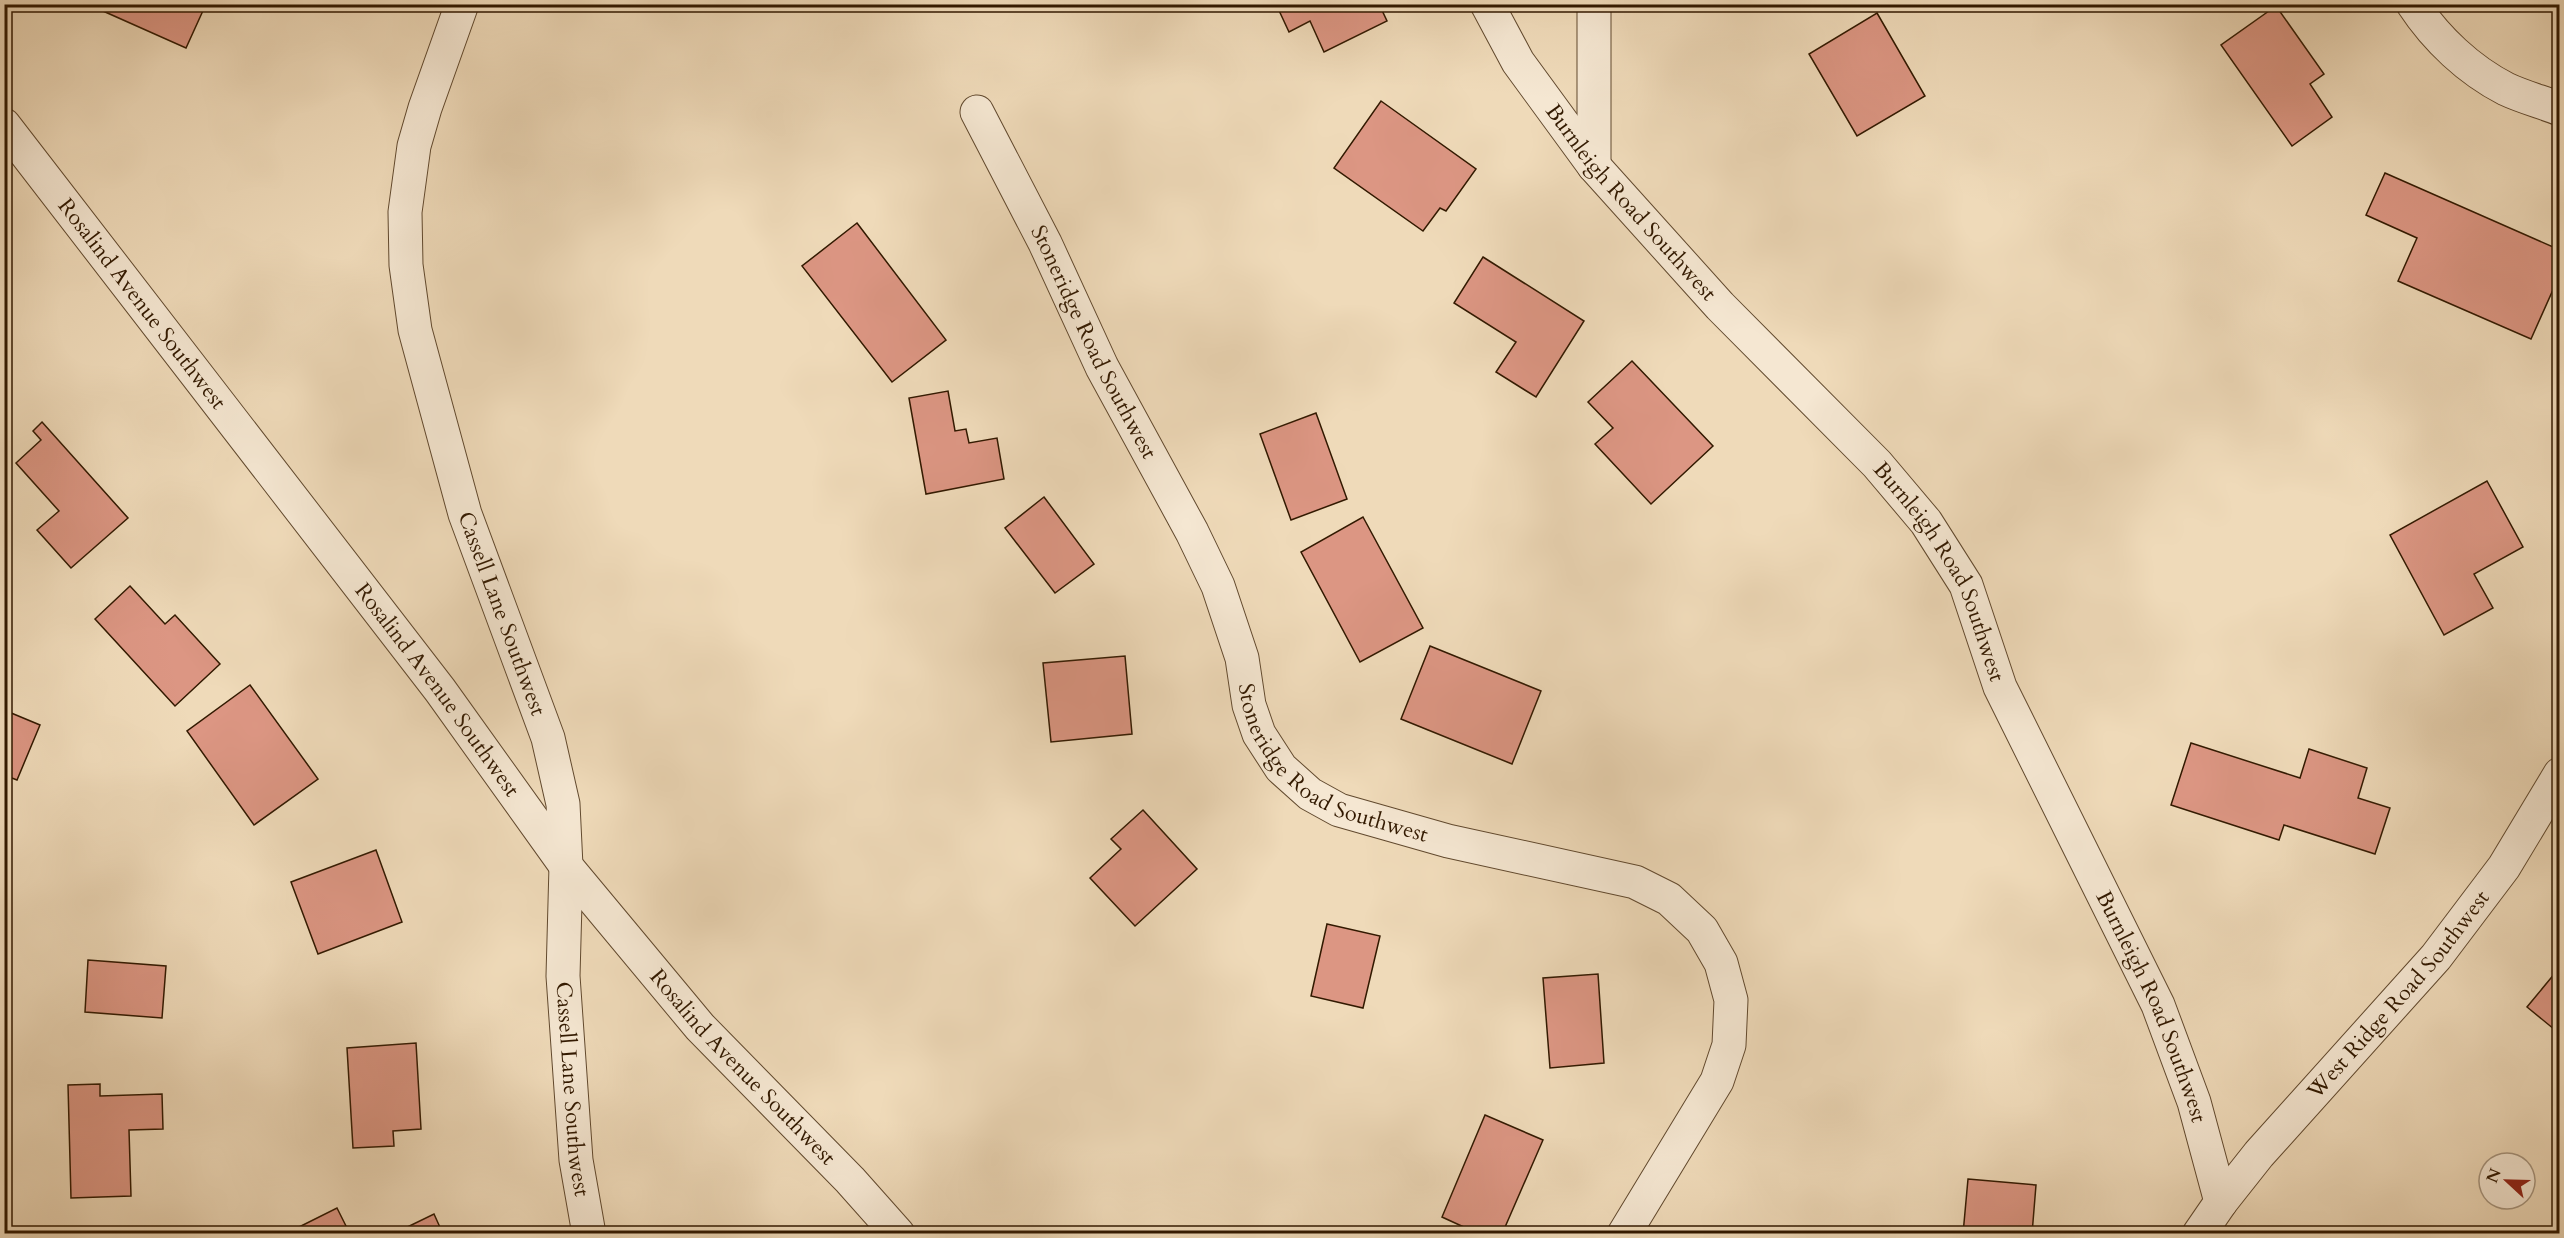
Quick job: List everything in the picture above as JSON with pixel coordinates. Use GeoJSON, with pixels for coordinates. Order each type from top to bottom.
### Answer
{"type":"FeatureCollection","features":[{"type":"Feature","properties":{"kind":"street","name":"Cassell Lane Southwest"},"geometry":{"type":"LineString","coordinates":[[462,4],[424,108],[414,146],[405,212],[406,265],[415,330],[465,514],[548,738],[563,804],[566,866],[563,976],[576,1160],[589,1233]]}},
{"type":"Feature","properties":{"kind":"street","name":"Burnleigh Road Southwest"},"geometry":{"type":"LineString","coordinates":[[1487,4],[1518,62],[1594,166],[1719,306],[1877,464],[1926,522],[1966,585],[2000,687],[2158,1005],[2194,1102],[2221,1202]]}},
{"type":"Feature","properties":{"kind":"street"},"geometry":{"type":"LineString","coordinates":[[1594,4],[1594,166]]}},
{"type":"Feature","properties":{"kind":"street"},"geometry":{"type":"LineString","coordinates":[[2413,4],[2428,27],[2465,62],[2507,89],[2559,109]]}},
{"type":"Feature","properties":{"kind":"street","name":"Stoneridge Road Southwest"},"geometry":{"type":"LineString","coordinates":[[977,112],[1045,243],[1102,367],[1192,532],[1218,586],[1242,658],[1249,705],[1259,734],[1281,768],[1310,794],[1339,810],[1448,841],[1635,882],[1669,899],[1702,930],[1721,963],[1731,1000],[1729,1045],[1717,1081],[1624,1233]]}},
{"type":"Feature","properties":{"kind":"street","name":"Rosalind Avenue Southwest"},"geometry":{"type":"LineString","coordinates":[[4,125],[440,690],[566,866],[700,1027],[850,1180],[898,1233]]}},
{"type":"Feature","properties":{"kind":"street","name":"West Ridge Road Southwest"},"geometry":{"type":"LineString","coordinates":[[2221,1202],[2259,1154],[2436,957],[2504,867],[2559,774]]}},
{"type":"Feature","properties":{"kind":"street"},"geometry":{"type":"LineString","coordinates":[[2199,1233],[2221,1202]]}},
{"type":"Feature","properties":{"kind":"building"},"geometry":{"type":"Polygon","coordinates":[[[106,4],[206,4],[186,48],[103,11],[106,4]]]}},
{"type":"Feature","properties":{"kind":"building"},"geometry":{"type":"Polygon","coordinates":[[[1276,4],[1379,4],[1387,21],[1324,52],[1310,21],[1289,32],[1276,4]]]}},
{"type":"Feature","properties":{"kind":"building"},"geometry":{"type":"Polygon","coordinates":[[[2276,6],[2324,74],[2310,84],[2332,117],[2292,146],[2221,45],[2276,6]]]}},
{"type":"Feature","properties":{"kind":"building"},"geometry":{"type":"Polygon","coordinates":[[[1877,13],[1925,96],[1857,136],[1809,54],[1877,13]]]}},
{"type":"Feature","properties":{"kind":"building"},"geometry":{"type":"Polygon","coordinates":[[[1381,101],[1476,169],[1446,211],[1440,208],[1423,231],[1334,168],[1381,101]]]}},
{"type":"Feature","properties":{"kind":"building"},"geometry":{"type":"Polygon","coordinates":[[[2385,173],[2560,250],[2560,274],[2531,339],[2398,281],[2417,238],[2366,215],[2385,173]]]}},
{"type":"Feature","properties":{"kind":"building"},"geometry":{"type":"Polygon","coordinates":[[[857,223],[946,340],[892,382],[802,266],[857,223]]]}},
{"type":"Feature","properties":{"kind":"building"},"geometry":{"type":"Polygon","coordinates":[[[1483,257],[1584,321],[1536,397],[1496,372],[1516,342],[1454,303],[1483,257]]]}},
{"type":"Feature","properties":{"kind":"building"},"geometry":{"type":"Polygon","coordinates":[[[1632,361],[1713,446],[1651,504],[1595,444],[1613,428],[1588,402],[1632,361]]]}},
{"type":"Feature","properties":{"kind":"building"},"geometry":{"type":"Polygon","coordinates":[[[948,391],[955,431],[966,429],[969,443],[997,438],[1004,479],[926,494],[909,398],[948,391]]]}},
{"type":"Feature","properties":{"kind":"building"},"geometry":{"type":"Polygon","coordinates":[[[1316,413],[1347,499],[1291,520],[1260,434],[1316,413]]]}},
{"type":"Feature","properties":{"kind":"building"},"geometry":{"type":"Polygon","coordinates":[[[42,422],[128,518],[71,568],[37,530],[59,511],[16,463],[41,440],[33,431],[42,422]]]}},
{"type":"Feature","properties":{"kind":"building"},"geometry":{"type":"Polygon","coordinates":[[[2487,481],[2523,547],[2474,574],[2493,608],[2444,635],[2390,535],[2487,481]]]}},
{"type":"Feature","properties":{"kind":"building"},"geometry":{"type":"Polygon","coordinates":[[[1044,497],[1094,564],[1055,593],[1005,528],[1044,497]]]}},
{"type":"Feature","properties":{"kind":"building"},"geometry":{"type":"Polygon","coordinates":[[[1363,517],[1423,628],[1360,662],[1301,552],[1363,517]]]}},
{"type":"Feature","properties":{"kind":"building"},"geometry":{"type":"Polygon","coordinates":[[[130,586],[165,624],[175,615],[220,664],[175,706],[95,619],[130,586]]]}},
{"type":"Feature","properties":{"kind":"building"},"geometry":{"type":"Polygon","coordinates":[[[1430,646],[1541,691],[1512,764],[1401,719],[1430,646]]]}},
{"type":"Feature","properties":{"kind":"building"},"geometry":{"type":"Polygon","coordinates":[[[1125,656],[1132,734],[1051,742],[1043,663],[1125,656]]]}},
{"type":"Feature","properties":{"kind":"building"},"geometry":{"type":"Polygon","coordinates":[[[250,685],[318,779],[254,825],[187,731],[250,685]]]}},
{"type":"Feature","properties":{"kind":"building"},"geometry":{"type":"Polygon","coordinates":[[[4,710],[40,725],[17,780],[4,775],[4,710]]]}},
{"type":"Feature","properties":{"kind":"building"},"geometry":{"type":"Polygon","coordinates":[[[2191,743],[2300,778],[2309,749],[2367,768],[2358,798],[2390,808],[2375,854],[2284,825],[2279,840],[2171,805],[2191,743]]]}},
{"type":"Feature","properties":{"kind":"building"},"geometry":{"type":"Polygon","coordinates":[[[1143,810],[1197,869],[1135,926],[1090,878],[1121,849],[1111,839],[1143,810]]]}},
{"type":"Feature","properties":{"kind":"building"},"geometry":{"type":"Polygon","coordinates":[[[376,850],[402,922],[318,954],[291,882],[376,850]]]}},
{"type":"Feature","properties":{"kind":"building"},"geometry":{"type":"Polygon","coordinates":[[[1327,924],[1380,936],[1363,1008],[1311,996],[1327,924]]]}},
{"type":"Feature","properties":{"kind":"building"},"geometry":{"type":"Polygon","coordinates":[[[88,960],[166,966],[162,1018],[85,1012],[88,960]]]}},
{"type":"Feature","properties":{"kind":"building"},"geometry":{"type":"Polygon","coordinates":[[[2560,967],[2560,1034],[2527,1007],[2560,967]]]}},
{"type":"Feature","properties":{"kind":"building"},"geometry":{"type":"Polygon","coordinates":[[[1598,974],[1604,1063],[1550,1068],[1543,978],[1598,974]]]}},
{"type":"Feature","properties":{"kind":"building"},"geometry":{"type":"Polygon","coordinates":[[[416,1043],[421,1129],[393,1131],[394,1146],[353,1148],[347,1048],[416,1043]]]}},
{"type":"Feature","properties":{"kind":"building"},"geometry":{"type":"Polygon","coordinates":[[[100,1084],[100,1096],[162,1094],[163,1129],[129,1130],[131,1196],[71,1198],[68,1085],[100,1084]]]}},
{"type":"Feature","properties":{"kind":"building"},"geometry":{"type":"Polygon","coordinates":[[[1485,1115],[1543,1140],[1502,1234],[1479,1234],[1442,1217],[1485,1115]]]}},
{"type":"Feature","properties":{"kind":"building"},"geometry":{"type":"Polygon","coordinates":[[[1968,1179],[2036,1185],[2032,1234],[1963,1234],[1968,1179]]]}},
{"type":"Feature","properties":{"kind":"building"},"geometry":{"type":"Polygon","coordinates":[[[337,1208],[350,1234],[285,1234],[337,1208]]]}},
{"type":"Feature","properties":{"kind":"building"},"geometry":{"type":"Polygon","coordinates":[[[434,1214],[443,1234],[393,1234],[434,1214]]]}}]}
